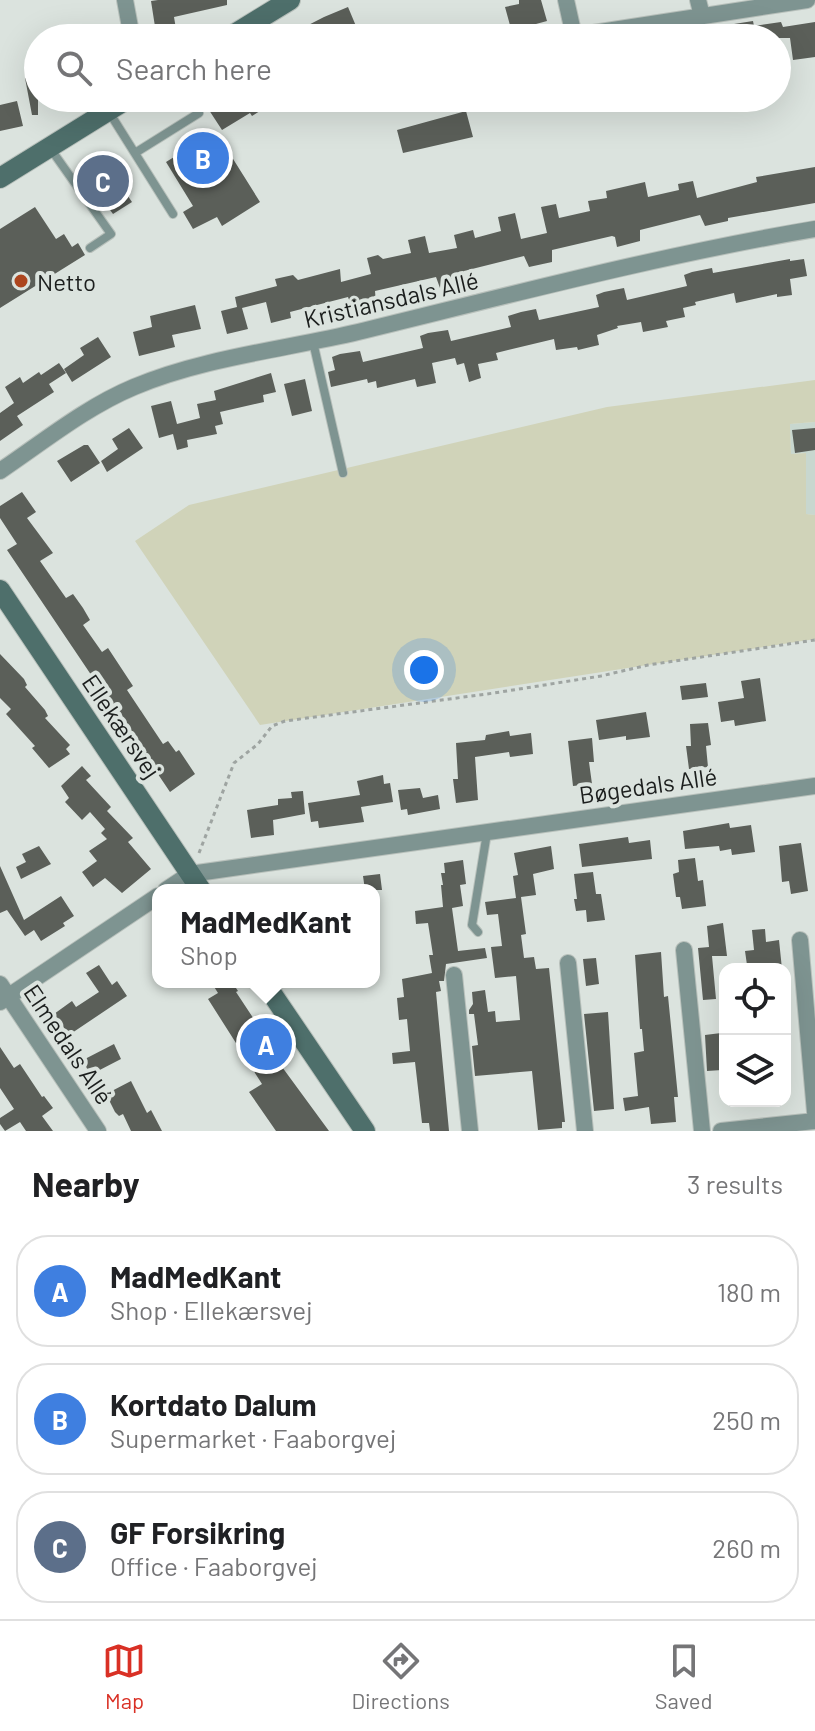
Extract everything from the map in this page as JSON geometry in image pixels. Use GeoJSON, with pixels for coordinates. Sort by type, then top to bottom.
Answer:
{"type":"FeatureCollection","features":[{"type":"Feature","properties":{"kind":"street"},"geometry":{"type":"LineString","coordinates":[[125,0],[129,24]]}},
{"type":"Feature","properties":{"kind":"street"},"geometry":{"type":"LineString","coordinates":[[251,24],[290,0]]}},
{"type":"Feature","properties":{"kind":"street"},"geometry":{"type":"LineString","coordinates":[[566,0],[571,24]]}},
{"type":"Feature","properties":{"kind":"street"},"geometry":{"type":"LineString","coordinates":[[628,24],[700,8],[807,0]]}},
{"type":"Feature","properties":{"kind":"street"},"geometry":{"type":"LineString","coordinates":[[0,178],[106,112]]}},
{"type":"Feature","properties":{"kind":"street","name":"Kristiansdals Allé"},"geometry":{"type":"LineString","coordinates":[[0,471],[93,408],[132,388],[175,372],[713,247],[815,229]]}},
{"type":"Feature","properties":{"kind":"street","name":"Ellekærsvej"},"geometry":{"type":"LineString","coordinates":[[0,590],[196,882]]}},
{"type":"Feature","properties":{"kind":"street","name":"Bøgedals Allé"},"geometry":{"type":"LineString","coordinates":[[196,882],[488,832],[815,786]]}},
{"type":"Feature","properties":{"kind":"street"},"geometry":{"type":"LineString","coordinates":[[3,994],[152,900]]}},
{"type":"Feature","properties":{"kind":"street"},"geometry":{"type":"LineString","coordinates":[[800,940],[815,1112]]}},
{"type":"Feature","properties":{"kind":"street"},"geometry":{"type":"LineString","coordinates":[[684,950],[702,1131]]}},
{"type":"Feature","properties":{"kind":"street"},"geometry":{"type":"LineString","coordinates":[[568,963],[585,1131]]}},
{"type":"Feature","properties":{"kind":"street"},"geometry":{"type":"LineString","coordinates":[[454,975],[470,1131]]}},
{"type":"Feature","properties":{"kind":"street"},"geometry":{"type":"LineString","coordinates":[[268,988],[365,1131]]}},
{"type":"Feature","properties":{"kind":"street","name":"Elmedals Allé"},"geometry":{"type":"LineString","coordinates":[[3,994],[98,1131]]}},
{"type":"Feature","properties":{"kind":"street"},"geometry":{"type":"LineString","coordinates":[[721,1131],[815,1121]]}},
{"type":"Feature","properties":{"kind":"lane"},"geometry":{"type":"LineString","coordinates":[[109,112],[173,214]]}},
{"type":"Feature","properties":{"kind":"lane"},"geometry":{"type":"LineString","coordinates":[[135,153],[199,113]]}},
{"type":"Feature","properties":{"kind":"lane"},"geometry":{"type":"LineString","coordinates":[[49,147],[111,234],[90,248]]}},
{"type":"Feature","properties":{"kind":"lane"},"geometry":{"type":"LineString","coordinates":[[313,342],[343,473]]}},
{"type":"Feature","properties":{"kind":"lane"},"geometry":{"type":"LineString","coordinates":[[478,932],[472,925],[488,832]]}},
{"type":"Feature","properties":{"kind":"path"},"geometry":{"type":"LineString","coordinates":[[196,882],[234,763],[258,744],[272,726],[285,721],[494,693],[601,676],[648,665],[815,640]]}},
{"type":"Feature","properties":{"kind":"shaded area"},"geometry":{"type":"Polygon","coordinates":[[[815,422],[815,515],[806,514],[806,453],[791,454],[790,424],[815,422]]]}},
{"type":"Feature","properties":{"kind":"green space"},"geometry":{"type":"Polygon","coordinates":[[[815,380],[815,422],[790,424],[791,454],[806,453],[806,514],[815,515],[815,639],[260,725],[135,541],[189,505],[607,407],[815,380]]]}},
{"type":"Feature","properties":{"kind":"building"},"geometry":{"type":"Polygon","coordinates":[[[227,0],[227,5],[174,17],[175,24],[155,24],[151,1],[227,0]]]}},
{"type":"Feature","properties":{"kind":"building"},"geometry":{"type":"Polygon","coordinates":[[[519,0],[541,0],[547,21],[510,24],[505,7],[519,4],[519,0]]]}},
{"type":"Feature","properties":{"kind":"building"},"geometry":{"type":"Polygon","coordinates":[[[348,7],[355,24],[310,24],[348,7]]]}},
{"type":"Feature","properties":{"kind":"building"},"geometry":{"type":"Polygon","coordinates":[[[815,22],[815,57],[793,60],[791,26],[815,22]]]}},
{"type":"Feature","properties":{"kind":"building"},"geometry":{"type":"Polygon","coordinates":[[[17,101],[23,126],[0,131],[0,105],[17,101]]]}},
{"type":"Feature","properties":{"kind":"building"},"geometry":{"type":"Polygon","coordinates":[[[210,112],[258,112],[252,116],[250,113],[222,130],[210,112]]]}},
{"type":"Feature","properties":{"kind":"building"},"geometry":{"type":"Polygon","coordinates":[[[466,112],[473,137],[403,153],[397,130],[466,112]]]}},
{"type":"Feature","properties":{"kind":"building"},"geometry":{"type":"Polygon","coordinates":[[[218,135],[260,202],[222,226],[217,217],[193,229],[183,212],[193,206],[166,162],[195,144],[197,148],[218,135]]]}},
{"type":"Feature","properties":{"kind":"building"},"geometry":{"type":"Polygon","coordinates":[[[106,164],[132,202],[113,214],[95,189],[88,190],[93,173],[106,164]]]}},
{"type":"Feature","properties":{"kind":"building"},"geometry":{"type":"Polygon","coordinates":[[[815,167],[815,203],[728,218],[728,221],[705,226],[700,215],[640,230],[640,241],[617,247],[612,236],[552,250],[552,262],[529,267],[524,256],[464,271],[464,282],[440,288],[436,277],[375,291],[376,303],[352,308],[348,297],[290,312],[291,318],[271,323],[266,302],[242,308],[248,329],[227,334],[221,311],[237,307],[235,297],[277,286],[275,279],[293,275],[298,280],[340,269],[341,282],[371,274],[367,258],[378,255],[383,259],[411,253],[408,240],[425,236],[429,253],[457,248],[454,235],[473,230],[475,238],[501,231],[498,217],[515,213],[521,239],[547,233],[541,207],[556,204],[559,218],[590,211],[588,201],[607,198],[606,191],[645,182],[648,197],[679,190],[678,184],[693,181],[697,198],[757,182],[756,177],[815,167]]]}},
{"type":"Feature","properties":{"kind":"building","name":"Netto"},"geometry":{"type":"Polygon","coordinates":[[[35,207],[56,239],[64,234],[72,247],[78,243],[85,255],[0,308],[0,229],[35,207]]]}},
{"type":"Feature","properties":{"kind":"building"},"geometry":{"type":"Polygon","coordinates":[[[804,259],[807,276],[790,279],[792,295],[777,297],[777,294],[736,303],[734,293],[683,308],[685,317],[666,321],[668,327],[643,332],[641,322],[617,326],[597,335],[599,345],[578,350],[577,347],[556,350],[554,339],[496,353],[498,360],[478,364],[481,378],[469,382],[464,363],[457,365],[455,358],[432,363],[436,383],[417,387],[415,379],[377,388],[376,381],[368,383],[367,379],[331,387],[328,372],[335,370],[332,357],[340,354],[360,351],[363,362],[423,348],[420,336],[428,333],[448,330],[451,341],[511,327],[508,316],[521,312],[536,309],[539,320],[599,307],[596,295],[604,292],[624,288],[627,300],[687,286],[684,275],[692,272],[712,268],[713,273],[804,259]]]}},
{"type":"Feature","properties":{"kind":"building"},"geometry":{"type":"Polygon","coordinates":[[[195,305],[201,329],[172,335],[175,347],[139,356],[133,332],[152,327],[150,316],[195,305]]]}},
{"type":"Feature","properties":{"kind":"building"},"geometry":{"type":"Polygon","coordinates":[[[98,337],[111,357],[72,382],[64,369],[84,355],[80,348],[98,337]]]}},
{"type":"Feature","properties":{"kind":"building"},"geometry":{"type":"Polygon","coordinates":[[[59,363],[66,373],[49,384],[54,392],[17,416],[23,425],[0,441],[0,413],[14,403],[5,387],[20,377],[23,383],[39,372],[41,375],[59,363]]]}},
{"type":"Feature","properties":{"kind":"building"},"geometry":{"type":"Polygon","coordinates":[[[271,373],[276,392],[263,395],[264,402],[220,412],[223,424],[215,426],[217,434],[187,440],[188,447],[177,450],[173,434],[159,438],[151,406],[171,401],[177,424],[200,418],[197,404],[216,400],[214,391],[271,373]]]}},
{"type":"Feature","properties":{"kind":"building"},"geometry":{"type":"Polygon","coordinates":[[[305,379],[312,411],[292,416],[284,384],[305,379]]]}},
{"type":"Feature","properties":{"kind":"building"},"geometry":{"type":"Polygon","coordinates":[[[129,428],[143,448],[107,472],[101,461],[118,449],[112,439],[129,428]]]}},
{"type":"Feature","properties":{"kind":"building"},"geometry":{"type":"Polygon","coordinates":[[[815,428],[815,450],[795,453],[792,430],[815,428]]]}},
{"type":"Feature","properties":{"kind":"building"},"geometry":{"type":"Polygon","coordinates":[[[88,445],[100,463],[71,482],[57,461],[88,445]]]}},
{"type":"Feature","properties":{"kind":"building"},"geometry":{"type":"Polygon","coordinates":[[[22,492],[36,512],[27,518],[53,553],[40,561],[66,598],[73,594],[83,608],[90,620],[83,625],[102,652],[108,648],[133,686],[127,690],[163,744],[168,741],[176,752],[179,750],[195,774],[170,792],[7,550],[17,544],[0,518],[0,506],[22,492]]]}},
{"type":"Feature","properties":{"kind":"building"},"geometry":{"type":"Polygon","coordinates":[[[0,654],[24,679],[25,687],[45,710],[48,716],[45,718],[70,745],[66,749],[70,754],[49,768],[32,748],[35,746],[6,714],[11,709],[0,698],[0,654]]]}},
{"type":"Feature","properties":{"kind":"building"},"geometry":{"type":"Polygon","coordinates":[[[760,678],[766,721],[735,726],[734,720],[721,722],[718,702],[744,698],[741,681],[760,678]]]}},
{"type":"Feature","properties":{"kind":"building"},"geometry":{"type":"Polygon","coordinates":[[[706,683],[708,697],[682,700],[680,686],[706,683]]]}},
{"type":"Feature","properties":{"kind":"building"},"geometry":{"type":"Polygon","coordinates":[[[646,712],[650,737],[626,740],[626,736],[599,740],[596,720],[646,712]]]}},
{"type":"Feature","properties":{"kind":"building"},"geometry":{"type":"Polygon","coordinates":[[[708,723],[711,745],[706,746],[708,767],[689,769],[686,746],[691,746],[690,724],[708,723]]]}},
{"type":"Feature","properties":{"kind":"building"},"geometry":{"type":"Polygon","coordinates":[[[509,731],[510,736],[531,733],[533,754],[510,757],[509,752],[475,757],[478,800],[456,803],[453,779],[458,779],[456,743],[485,740],[486,735],[509,731]]]}},
{"type":"Feature","properties":{"kind":"building"},"geometry":{"type":"Polygon","coordinates":[[[592,738],[594,762],[589,762],[592,784],[573,786],[568,741],[592,738]]]}},
{"type":"Feature","properties":{"kind":"building"},"geometry":{"type":"Polygon","coordinates":[[[82,766],[91,776],[86,780],[111,807],[107,811],[133,838],[128,842],[151,869],[122,893],[105,878],[93,887],[82,872],[97,861],[89,851],[107,839],[101,833],[105,829],[90,812],[82,820],[65,802],[69,798],[61,786],[82,766]]]}},
{"type":"Feature","properties":{"kind":"building"},"geometry":{"type":"Polygon","coordinates":[[[383,775],[384,784],[390,783],[393,802],[361,807],[364,822],[319,828],[318,821],[311,822],[308,803],[360,795],[357,781],[383,775]]]}},
{"type":"Feature","properties":{"kind":"building"},"geometry":{"type":"Polygon","coordinates":[[[420,788],[423,798],[438,795],[440,809],[408,815],[407,809],[401,810],[398,790],[420,788]]]}},
{"type":"Feature","properties":{"kind":"building"},"geometry":{"type":"Polygon","coordinates":[[[303,791],[305,814],[273,820],[274,835],[251,838],[247,810],[278,805],[278,799],[292,798],[291,792],[303,791]]]}},
{"type":"Feature","properties":{"kind":"building"},"geometry":{"type":"Polygon","coordinates":[[[729,823],[730,828],[751,825],[755,852],[732,855],[731,849],[720,851],[719,846],[685,849],[683,831],[729,823]]]}},
{"type":"Feature","properties":{"kind":"building"},"geometry":{"type":"Polygon","coordinates":[[[628,837],[629,843],[650,840],[652,859],[582,867],[579,844],[628,837]]]}},
{"type":"Feature","properties":{"kind":"building"},"geometry":{"type":"Polygon","coordinates":[[[801,843],[808,891],[791,894],[789,881],[782,882],[779,846],[801,843]]]}},
{"type":"Feature","properties":{"kind":"building"},"geometry":{"type":"Polygon","coordinates":[[[39,846],[51,864],[21,879],[16,867],[26,862],[22,854],[39,846]]]}},
{"type":"Feature","properties":{"kind":"building"},"geometry":{"type":"Polygon","coordinates":[[[551,846],[554,869],[533,874],[536,895],[521,897],[526,934],[521,935],[524,958],[534,957],[536,969],[549,968],[565,1122],[562,1122],[562,1128],[538,1130],[532,1071],[475,1076],[472,1046],[478,1045],[474,1014],[469,1014],[469,1010],[473,1004],[472,992],[485,990],[488,1012],[495,1011],[496,1022],[520,1020],[516,976],[495,978],[491,947],[502,946],[498,914],[487,915],[485,902],[516,898],[513,876],[518,875],[514,853],[551,846]]]}},
{"type":"Feature","properties":{"kind":"building"},"geometry":{"type":"Polygon","coordinates":[[[695,858],[698,881],[703,880],[706,906],[682,909],[680,897],[676,897],[673,874],[679,872],[678,860],[695,858]]]}},
{"type":"Feature","properties":{"kind":"building"},"geometry":{"type":"Polygon","coordinates":[[[463,860],[466,884],[460,885],[463,906],[452,908],[458,951],[485,948],[487,958],[446,964],[444,981],[439,981],[441,991],[436,992],[449,1131],[430,1131],[429,1123],[422,1123],[415,1062],[393,1064],[392,1053],[410,1051],[407,1019],[399,1020],[397,998],[404,997],[402,979],[432,973],[429,955],[433,955],[428,923],[416,924],[415,911],[443,907],[441,873],[445,873],[444,863],[463,860]]]}},
{"type":"Feature","properties":{"kind":"building"},"geometry":{"type":"Polygon","coordinates":[[[0,866],[24,920],[61,896],[74,916],[63,923],[65,926],[41,941],[34,930],[25,936],[7,910],[0,913],[0,866]]]}},
{"type":"Feature","properties":{"kind":"building"},"geometry":{"type":"Polygon","coordinates":[[[593,872],[596,894],[601,894],[605,920],[587,922],[586,910],[576,911],[574,874],[593,872]]]}},
{"type":"Feature","properties":{"kind":"building"},"geometry":{"type":"Polygon","coordinates":[[[380,874],[382,890],[380,884],[364,884],[363,876],[380,874]]]}},
{"type":"Feature","properties":{"kind":"building"},"geometry":{"type":"Polygon","coordinates":[[[723,923],[727,956],[712,956],[716,999],[703,1000],[698,948],[709,947],[707,926],[723,923]]]}},
{"type":"Feature","properties":{"kind":"building"},"geometry":{"type":"Polygon","coordinates":[[[765,929],[766,942],[779,940],[781,963],[747,963],[745,951],[754,950],[752,930],[765,929]]]}},
{"type":"Feature","properties":{"kind":"building"},"geometry":{"type":"Polygon","coordinates":[[[661,952],[678,1097],[674,1097],[676,1122],[651,1124],[649,1107],[625,1111],[623,1098],[638,1096],[634,1053],[644,1051],[635,955],[661,952]]]}},
{"type":"Feature","properties":{"kind":"building"},"geometry":{"type":"Polygon","coordinates":[[[596,958],[599,984],[586,986],[583,959],[596,958]]]}},
{"type":"Feature","properties":{"kind":"building"},"geometry":{"type":"Polygon","coordinates":[[[99,965],[112,985],[117,981],[127,996],[69,1035],[54,1014],[72,1001],[76,1007],[99,992],[86,973],[99,965]]]}},
{"type":"Feature","properties":{"kind":"building"},"geometry":{"type":"Polygon","coordinates":[[[215,988],[236,988],[277,1054],[274,1056],[329,1131],[276,1131],[249,1092],[262,1084],[208,999],[218,993],[215,988]]]}},
{"type":"Feature","properties":{"kind":"building"},"geometry":{"type":"Polygon","coordinates":[[[608,1012],[614,1109],[594,1111],[584,1014],[608,1012]]]}},
{"type":"Feature","properties":{"kind":"building"},"geometry":{"type":"Polygon","coordinates":[[[719,1033],[719,1070],[707,1071],[705,1035],[719,1033]]]}},
{"type":"Feature","properties":{"kind":"building"},"geometry":{"type":"Polygon","coordinates":[[[114,1044],[121,1059],[90,1075],[83,1060],[114,1044]]]}},
{"type":"Feature","properties":{"kind":"building"},"geometry":{"type":"Polygon","coordinates":[[[0,1047],[14,1068],[20,1064],[53,1108],[42,1116],[53,1131],[26,1131],[20,1122],[5,1131],[0,1124],[0,1118],[14,1109],[0,1088],[0,1047]]]}},
{"type":"Feature","properties":{"kind":"building"},"geometry":{"type":"Polygon","coordinates":[[[131,1081],[147,1113],[151,1110],[162,1131],[131,1131],[123,1114],[119,1116],[115,1112],[106,1094],[131,1081]]]}},
{"type":"Feature","properties":{"kind":"place","name":"Kortdato Dalum"},"geometry":{"type":"Point","coordinates":[203,158]}},
{"type":"Feature","properties":{"kind":"place","name":"GF Forsikring"},"geometry":{"type":"Point","coordinates":[103,181]}},
{"type":"Feature","properties":{"kind":"place","name":"Netto"},"geometry":{"type":"Point","coordinates":[21,281]}},
{"type":"Feature","properties":{"kind":"place","name":"MadMedKant"},"geometry":{"type":"Point","coordinates":[266,1044]}}]}
